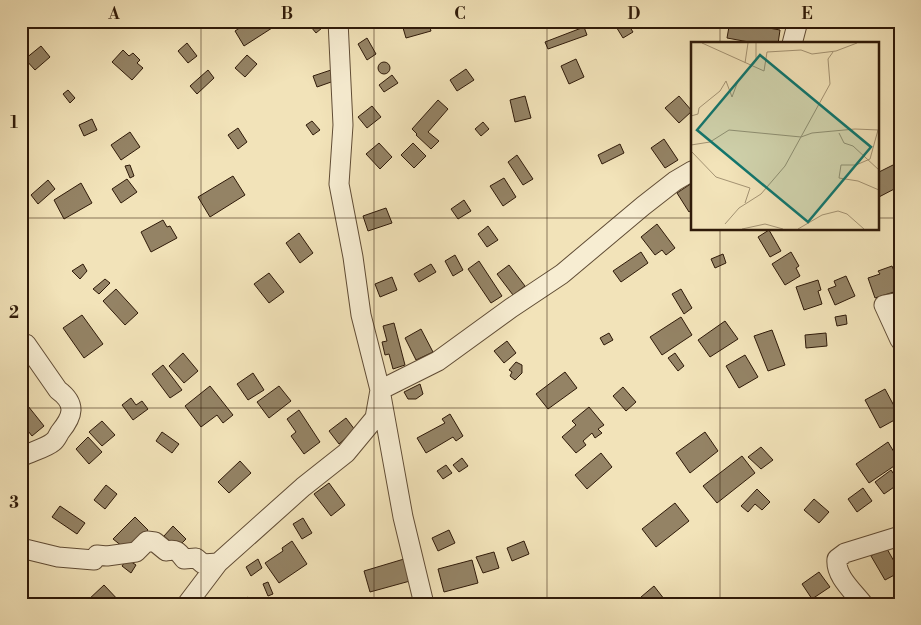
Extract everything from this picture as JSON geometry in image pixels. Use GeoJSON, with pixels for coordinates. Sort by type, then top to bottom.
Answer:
{"type":"FeatureCollection","features":[{"type":"Feature","properties":{"kind":"street"},"geometry":{"type":"LineString","coordinates":[[338,21],[343,125],[339,184],[353,257],[361,315],[380,390],[403,517],[424,604]]}},
{"type":"Feature","properties":{"kind":"street"},"geometry":{"type":"LineString","coordinates":[[793,42],[798,21]]}},
{"type":"Feature","properties":{"kind":"street"},"geometry":{"type":"LineString","coordinates":[[380,390],[438,361],[562,274],[643,206],[675,181],[691,172]]}},
{"type":"Feature","properties":{"kind":"street"},"geometry":{"type":"LineString","coordinates":[[900,302],[884,305],[900,340]]}},
{"type":"Feature","properties":{"kind":"street"},"geometry":{"type":"LineString","coordinates":[[21,342],[26,344],[58,390],[63,394],[71,406],[72,414],[53,442],[21,457]]}},
{"type":"Feature","properties":{"kind":"street"},"geometry":{"type":"LineString","coordinates":[[187,604],[218,563],[303,486],[346,453],[375,418],[380,390]]}},
{"type":"Feature","properties":{"kind":"street"},"geometry":{"type":"LineString","coordinates":[[863,604],[842,578],[836,566],[836,559],[845,553],[900,536]]}},
{"type":"Feature","properties":{"kind":"street"},"geometry":{"type":"LineString","coordinates":[[21,548],[58,557],[94,560],[97,555],[107,556],[136,552],[147,541],[155,542],[166,551],[174,550],[179,552],[184,558],[196,558],[203,564],[218,563]]}},
{"type":"Feature","properties":{"kind":"building"},"geometry":{"type":"Polygon","coordinates":[[[250,21],[268,21],[272,28],[244,46],[235,31],[250,21]]]}},
{"type":"Feature","properties":{"kind":"building"},"geometry":{"type":"Polygon","coordinates":[[[306,21],[326,21],[328,23],[316,33],[306,21]]]}},
{"type":"Feature","properties":{"kind":"building"},"geometry":{"type":"Polygon","coordinates":[[[353,21],[382,21],[354,28],[353,21]]]}},
{"type":"Feature","properties":{"kind":"building"},"geometry":{"type":"Polygon","coordinates":[[[401,21],[428,21],[431,31],[406,38],[401,21]]]}},
{"type":"Feature","properties":{"kind":"building"},"geometry":{"type":"Polygon","coordinates":[[[621,21],[626,21],[633,32],[623,38],[615,25],[621,21]]]}},
{"type":"Feature","properties":{"kind":"building"},"geometry":{"type":"Polygon","coordinates":[[[730,21],[780,30],[778,42],[749,42],[727,38],[730,21]]]}},
{"type":"Feature","properties":{"kind":"building"},"geometry":{"type":"Polygon","coordinates":[[[584,27],[587,35],[548,49],[545,42],[584,27]]]}},
{"type":"Feature","properties":{"kind":"building"},"geometry":{"type":"Polygon","coordinates":[[[367,38],[376,54],[367,60],[358,44],[367,38]]]}},
{"type":"Feature","properties":{"kind":"building"},"geometry":{"type":"Polygon","coordinates":[[[187,43],[197,56],[188,63],[178,51],[187,43]]]}},
{"type":"Feature","properties":{"kind":"building"},"geometry":{"type":"Polygon","coordinates":[[[41,46],[50,57],[35,70],[25,59],[41,46]]]}},
{"type":"Feature","properties":{"kind":"building"},"geometry":{"type":"Polygon","coordinates":[[[123,50],[129,56],[133,53],[140,60],[137,63],[143,68],[132,80],[112,62],[123,50]]]}},
{"type":"Feature","properties":{"kind":"building"},"geometry":{"type":"Polygon","coordinates":[[[247,55],[257,64],[245,77],[235,68],[247,55]]]}},
{"type":"Feature","properties":{"kind":"building"},"geometry":{"type":"Polygon","coordinates":[[[576,59],[584,77],[569,84],[561,66],[576,59]]]}},
{"type":"Feature","properties":{"kind":"building"},"geometry":{"type":"Polygon","coordinates":[[[384,62],[390,68],[384,74],[378,68],[384,62]]]}},
{"type":"Feature","properties":{"kind":"building"},"geometry":{"type":"Polygon","coordinates":[[[466,69],[474,80],[457,91],[450,80],[466,69]]]}},
{"type":"Feature","properties":{"kind":"building"},"geometry":{"type":"Polygon","coordinates":[[[208,70],[214,78],[197,94],[190,86],[208,70]]]}},
{"type":"Feature","properties":{"kind":"building"},"geometry":{"type":"Polygon","coordinates":[[[331,70],[334,81],[317,87],[313,76],[331,70]]]}},
{"type":"Feature","properties":{"kind":"building"},"geometry":{"type":"Polygon","coordinates":[[[392,75],[398,83],[384,92],[379,85],[392,75]]]}},
{"type":"Feature","properties":{"kind":"building"},"geometry":{"type":"Polygon","coordinates":[[[68,90],[75,98],[70,103],[63,94],[68,90]]]}},
{"type":"Feature","properties":{"kind":"building"},"geometry":{"type":"Polygon","coordinates":[[[525,96],[531,118],[515,122],[510,100],[525,96]]]}},
{"type":"Feature","properties":{"kind":"building"},"geometry":{"type":"Polygon","coordinates":[[[679,96],[691,112],[679,123],[665,108],[679,96]]]}},
{"type":"Feature","properties":{"kind":"building"},"geometry":{"type":"Polygon","coordinates":[[[438,100],[448,109],[428,132],[439,141],[431,149],[412,129],[438,100]]]}},
{"type":"Feature","properties":{"kind":"building"},"geometry":{"type":"Polygon","coordinates":[[[372,106],[381,117],[367,128],[358,117],[372,106]]]}},
{"type":"Feature","properties":{"kind":"building"},"geometry":{"type":"Polygon","coordinates":[[[92,119],[97,130],[84,136],[79,125],[92,119]]]}},
{"type":"Feature","properties":{"kind":"building"},"geometry":{"type":"Polygon","coordinates":[[[312,121],[320,130],[313,135],[306,125],[312,121]]]}},
{"type":"Feature","properties":{"kind":"building"},"geometry":{"type":"Polygon","coordinates":[[[483,122],[489,129],[481,136],[475,129],[483,122]]]}},
{"type":"Feature","properties":{"kind":"building"},"geometry":{"type":"Polygon","coordinates":[[[238,128],[247,142],[238,149],[228,135],[238,128]]]}},
{"type":"Feature","properties":{"kind":"building"},"geometry":{"type":"Polygon","coordinates":[[[130,132],[140,147],[121,160],[111,145],[130,132]]]}},
{"type":"Feature","properties":{"kind":"building"},"geometry":{"type":"Polygon","coordinates":[[[664,139],[678,160],[665,168],[651,148],[664,139]]]}},
{"type":"Feature","properties":{"kind":"building"},"geometry":{"type":"Polygon","coordinates":[[[379,143],[392,157],[380,169],[366,154],[379,143]]]}},
{"type":"Feature","properties":{"kind":"building"},"geometry":{"type":"Polygon","coordinates":[[[413,143],[426,156],[414,168],[401,155],[413,143]]]}},
{"type":"Feature","properties":{"kind":"building"},"geometry":{"type":"Polygon","coordinates":[[[620,144],[624,153],[602,164],[598,155],[620,144]]]}},
{"type":"Feature","properties":{"kind":"building"},"geometry":{"type":"Polygon","coordinates":[[[517,155],[533,179],[523,185],[508,162],[517,155]]]}},
{"type":"Feature","properties":{"kind":"building"},"geometry":{"type":"Polygon","coordinates":[[[130,165],[134,176],[130,178],[125,166],[130,165]]]}},
{"type":"Feature","properties":{"kind":"building"},"geometry":{"type":"Polygon","coordinates":[[[893,165],[900,179],[900,186],[878,197],[878,172],[893,165]]]}},
{"type":"Feature","properties":{"kind":"building"},"geometry":{"type":"Polygon","coordinates":[[[233,176],[245,195],[210,217],[198,197],[233,176]]]}},
{"type":"Feature","properties":{"kind":"building"},"geometry":{"type":"Polygon","coordinates":[[[504,178],[516,197],[503,206],[490,186],[504,178]]]}},
{"type":"Feature","properties":{"kind":"building"},"geometry":{"type":"Polygon","coordinates":[[[127,179],[137,192],[121,203],[112,189],[127,179]]]}},
{"type":"Feature","properties":{"kind":"building"},"geometry":{"type":"Polygon","coordinates":[[[48,180],[55,189],[38,204],[31,195],[48,180]]]}},
{"type":"Feature","properties":{"kind":"building"},"geometry":{"type":"Polygon","coordinates":[[[81,183],[92,203],[64,219],[54,200],[81,183]]]}},
{"type":"Feature","properties":{"kind":"building"},"geometry":{"type":"Polygon","coordinates":[[[691,184],[691,211],[689,212],[677,193],[691,184]]]}},
{"type":"Feature","properties":{"kind":"building"},"geometry":{"type":"Polygon","coordinates":[[[464,200],[471,211],[458,219],[451,209],[464,200]]]}},
{"type":"Feature","properties":{"kind":"building"},"geometry":{"type":"Polygon","coordinates":[[[386,208],[392,223],[368,231],[363,216],[386,208]]]}},
{"type":"Feature","properties":{"kind":"building"},"geometry":{"type":"Polygon","coordinates":[[[163,220],[167,227],[170,226],[177,238],[151,252],[141,232],[163,220]]]}},
{"type":"Feature","properties":{"kind":"building"},"geometry":{"type":"Polygon","coordinates":[[[657,224],[675,248],[666,255],[662,250],[655,255],[641,237],[657,224]]]}},
{"type":"Feature","properties":{"kind":"building"},"geometry":{"type":"Polygon","coordinates":[[[488,226],[498,240],[487,247],[478,234],[488,226]]]}},
{"type":"Feature","properties":{"kind":"building"},"geometry":{"type":"Polygon","coordinates":[[[769,230],[781,251],[770,257],[758,237],[769,230]]]}},
{"type":"Feature","properties":{"kind":"building"},"geometry":{"type":"Polygon","coordinates":[[[299,233],[313,253],[300,263],[286,243],[299,233]]]}},
{"type":"Feature","properties":{"kind":"building"},"geometry":{"type":"Polygon","coordinates":[[[641,252],[648,263],[621,282],[613,271],[641,252]]]}},
{"type":"Feature","properties":{"kind":"building"},"geometry":{"type":"Polygon","coordinates":[[[791,252],[799,266],[796,268],[800,276],[785,285],[772,264],[791,252]]]}},
{"type":"Feature","properties":{"kind":"building"},"geometry":{"type":"Polygon","coordinates":[[[723,254],[726,263],[715,268],[711,259],[723,254]]]}},
{"type":"Feature","properties":{"kind":"building"},"geometry":{"type":"Polygon","coordinates":[[[455,255],[463,270],[453,276],[445,261],[455,255]]]}},
{"type":"Feature","properties":{"kind":"building"},"geometry":{"type":"Polygon","coordinates":[[[479,261],[502,296],[491,303],[468,269],[479,261]]]}},
{"type":"Feature","properties":{"kind":"building"},"geometry":{"type":"Polygon","coordinates":[[[83,264],[87,271],[80,279],[72,271],[83,264]]]}},
{"type":"Feature","properties":{"kind":"building"},"geometry":{"type":"Polygon","coordinates":[[[431,264],[436,272],[419,282],[414,274],[431,264]]]}},
{"type":"Feature","properties":{"kind":"building"},"geometry":{"type":"Polygon","coordinates":[[[509,265],[525,286],[513,295],[497,274],[509,265]]]}},
{"type":"Feature","properties":{"kind":"building"},"geometry":{"type":"Polygon","coordinates":[[[892,266],[894,271],[900,269],[900,290],[875,298],[868,278],[880,274],[878,271],[892,266]]]}},
{"type":"Feature","properties":{"kind":"building"},"geometry":{"type":"Polygon","coordinates":[[[269,273],[284,292],[269,303],[254,284],[269,273]]]}},
{"type":"Feature","properties":{"kind":"building"},"geometry":{"type":"Polygon","coordinates":[[[846,276],[855,296],[835,305],[828,289],[836,286],[834,281],[846,276]]]}},
{"type":"Feature","properties":{"kind":"building"},"geometry":{"type":"Polygon","coordinates":[[[392,277],[397,290],[380,297],[375,284],[392,277]]]}},
{"type":"Feature","properties":{"kind":"building"},"geometry":{"type":"Polygon","coordinates":[[[105,279],[110,283],[99,294],[93,289],[105,279]]]}},
{"type":"Feature","properties":{"kind":"building"},"geometry":{"type":"Polygon","coordinates":[[[818,280],[821,290],[818,291],[822,304],[804,310],[796,287],[818,280]]]}},
{"type":"Feature","properties":{"kind":"building"},"geometry":{"type":"Polygon","coordinates":[[[116,289],[138,313],[125,325],[103,301],[116,289]]]}},
{"type":"Feature","properties":{"kind":"building"},"geometry":{"type":"Polygon","coordinates":[[[681,289],[692,308],[684,314],[672,294],[681,289]]]}},
{"type":"Feature","properties":{"kind":"building"},"geometry":{"type":"Polygon","coordinates":[[[82,315],[103,344],[84,358],[63,328],[82,315]]]}},
{"type":"Feature","properties":{"kind":"building"},"geometry":{"type":"Polygon","coordinates":[[[846,315],[847,324],[837,326],[835,317],[846,315]]]}},
{"type":"Feature","properties":{"kind":"building"},"geometry":{"type":"Polygon","coordinates":[[[681,317],[692,335],[662,355],[650,337],[681,317]]]}},
{"type":"Feature","properties":{"kind":"building"},"geometry":{"type":"Polygon","coordinates":[[[725,321],[738,339],[710,357],[698,340],[725,321]]]}},
{"type":"Feature","properties":{"kind":"building"},"geometry":{"type":"Polygon","coordinates":[[[394,323],[405,365],[393,369],[389,354],[385,355],[382,342],[387,341],[383,326],[394,323]]]}},
{"type":"Feature","properties":{"kind":"building"},"geometry":{"type":"Polygon","coordinates":[[[421,329],[433,352],[416,360],[405,338],[421,329]]]}},
{"type":"Feature","properties":{"kind":"building"},"geometry":{"type":"Polygon","coordinates":[[[772,330],[785,365],[768,371],[754,336],[772,330]]]}},
{"type":"Feature","properties":{"kind":"building"},"geometry":{"type":"Polygon","coordinates":[[[609,333],[613,340],[604,345],[600,338],[609,333]]]}},
{"type":"Feature","properties":{"kind":"building"},"geometry":{"type":"Polygon","coordinates":[[[826,333],[827,346],[806,348],[805,335],[826,333]]]}},
{"type":"Feature","properties":{"kind":"building"},"geometry":{"type":"Polygon","coordinates":[[[507,341],[516,353],[504,363],[494,351],[507,341]]]}},
{"type":"Feature","properties":{"kind":"building"},"geometry":{"type":"Polygon","coordinates":[[[183,353],[198,371],[184,383],[169,366],[183,353]]]}},
{"type":"Feature","properties":{"kind":"building"},"geometry":{"type":"Polygon","coordinates":[[[675,353],[684,366],[678,371],[668,358],[675,353]]]}},
{"type":"Feature","properties":{"kind":"building"},"geometry":{"type":"Polygon","coordinates":[[[745,355],[758,377],[739,388],[726,366],[745,355]]]}},
{"type":"Feature","properties":{"kind":"building"},"geometry":{"type":"Polygon","coordinates":[[[516,362],[522,365],[522,373],[515,380],[510,376],[512,372],[509,370],[516,362]]]}},
{"type":"Feature","properties":{"kind":"building"},"geometry":{"type":"Polygon","coordinates":[[[163,365],[182,390],[170,398],[152,374],[163,365]]]}},
{"type":"Feature","properties":{"kind":"building"},"geometry":{"type":"Polygon","coordinates":[[[565,372],[577,388],[548,409],[536,394],[565,372]]]}},
{"type":"Feature","properties":{"kind":"building"},"geometry":{"type":"Polygon","coordinates":[[[253,373],[264,390],[248,400],[237,384],[253,373]]]}},
{"type":"Feature","properties":{"kind":"building"},"geometry":{"type":"Polygon","coordinates":[[[420,384],[423,394],[416,399],[408,399],[404,392],[420,384]]]}},
{"type":"Feature","properties":{"kind":"building"},"geometry":{"type":"Polygon","coordinates":[[[210,386],[233,415],[223,423],[217,415],[201,427],[185,406],[210,386]]]}},
{"type":"Feature","properties":{"kind":"building"},"geometry":{"type":"Polygon","coordinates":[[[279,386],[291,401],[269,418],[257,402],[279,386]]]}},
{"type":"Feature","properties":{"kind":"building"},"geometry":{"type":"Polygon","coordinates":[[[623,387],[636,402],[626,411],[613,396],[623,387]]]}},
{"type":"Feature","properties":{"kind":"building"},"geometry":{"type":"Polygon","coordinates":[[[885,389],[900,417],[880,428],[865,400],[885,389]]]}},
{"type":"Feature","properties":{"kind":"building"},"geometry":{"type":"Polygon","coordinates":[[[131,398],[136,405],[142,401],[148,409],[133,420],[122,405],[131,398]]]}},
{"type":"Feature","properties":{"kind":"building"},"geometry":{"type":"Polygon","coordinates":[[[24,401],[44,426],[32,436],[21,422],[21,403],[24,401]]]}},
{"type":"Feature","properties":{"kind":"building"},"geometry":{"type":"Polygon","coordinates":[[[589,407],[604,425],[598,429],[602,433],[595,438],[592,433],[583,441],[586,445],[576,453],[562,437],[576,425],[572,421],[589,407]]]}},
{"type":"Feature","properties":{"kind":"building"},"geometry":{"type":"Polygon","coordinates":[[[299,410],[320,442],[304,454],[291,436],[296,432],[287,419],[299,410]]]}},
{"type":"Feature","properties":{"kind":"building"},"geometry":{"type":"Polygon","coordinates":[[[450,414],[463,436],[456,441],[453,437],[426,453],[417,438],[445,423],[442,419],[450,414]]]}},
{"type":"Feature","properties":{"kind":"building"},"geometry":{"type":"Polygon","coordinates":[[[346,418],[355,430],[339,444],[329,431],[346,418]]]}},
{"type":"Feature","properties":{"kind":"building"},"geometry":{"type":"Polygon","coordinates":[[[102,421],[115,435],[102,446],[89,432],[102,421]]]}},
{"type":"Feature","properties":{"kind":"building"},"geometry":{"type":"Polygon","coordinates":[[[162,432],[179,444],[172,453],[156,441],[162,432]]]}},
{"type":"Feature","properties":{"kind":"building"},"geometry":{"type":"Polygon","coordinates":[[[705,432],[718,451],[690,473],[676,453],[705,432]]]}},
{"type":"Feature","properties":{"kind":"building"},"geometry":{"type":"Polygon","coordinates":[[[88,437],[102,452],[89,464],[76,449],[88,437]]]}},
{"type":"Feature","properties":{"kind":"building"},"geometry":{"type":"Polygon","coordinates":[[[888,442],[900,462],[869,483],[856,464],[888,442]]]}},
{"type":"Feature","properties":{"kind":"building"},"geometry":{"type":"Polygon","coordinates":[[[761,447],[773,460],[761,469],[748,457],[761,447]]]}},
{"type":"Feature","properties":{"kind":"building"},"geometry":{"type":"Polygon","coordinates":[[[601,453],[612,467],[587,489],[575,475],[601,453]]]}},
{"type":"Feature","properties":{"kind":"building"},"geometry":{"type":"Polygon","coordinates":[[[742,456],[755,473],[717,503],[703,486],[742,456]]]}},
{"type":"Feature","properties":{"kind":"building"},"geometry":{"type":"Polygon","coordinates":[[[462,458],[468,466],[459,472],[453,465],[462,458]]]}},
{"type":"Feature","properties":{"kind":"building"},"geometry":{"type":"Polygon","coordinates":[[[240,461],[251,473],[229,493],[218,482],[240,461]]]}},
{"type":"Feature","properties":{"kind":"building"},"geometry":{"type":"Polygon","coordinates":[[[446,465],[452,473],[443,479],[437,471],[446,465]]]}},
{"type":"Feature","properties":{"kind":"building"},"geometry":{"type":"Polygon","coordinates":[[[891,470],[900,483],[884,494],[875,482],[891,470]]]}},
{"type":"Feature","properties":{"kind":"building"},"geometry":{"type":"Polygon","coordinates":[[[329,483],[345,505],[331,516],[314,494],[329,483]]]}},
{"type":"Feature","properties":{"kind":"building"},"geometry":{"type":"Polygon","coordinates":[[[106,485],[117,494],[105,509],[94,500],[106,485]]]}},
{"type":"Feature","properties":{"kind":"building"},"geometry":{"type":"Polygon","coordinates":[[[863,488],[872,501],[857,512],[848,499],[863,488]]]}},
{"type":"Feature","properties":{"kind":"building"},"geometry":{"type":"Polygon","coordinates":[[[757,489],[770,502],[762,510],[755,504],[748,512],[741,506],[757,489]]]}},
{"type":"Feature","properties":{"kind":"building"},"geometry":{"type":"Polygon","coordinates":[[[814,499],[829,512],[819,523],[804,510],[814,499]]]}},
{"type":"Feature","properties":{"kind":"building"},"geometry":{"type":"Polygon","coordinates":[[[675,503],[689,521],[656,547],[642,529],[675,503]]]}},
{"type":"Feature","properties":{"kind":"building"},"geometry":{"type":"Polygon","coordinates":[[[60,506],[85,523],[77,534],[52,517],[60,506]]]}},
{"type":"Feature","properties":{"kind":"building"},"geometry":{"type":"Polygon","coordinates":[[[135,517],[148,530],[127,550],[113,539],[135,517]]]}},
{"type":"Feature","properties":{"kind":"building"},"geometry":{"type":"Polygon","coordinates":[[[303,518],[312,533],[302,539],[293,524],[303,518]]]}},
{"type":"Feature","properties":{"kind":"building"},"geometry":{"type":"Polygon","coordinates":[[[173,526],[186,539],[177,548],[164,536],[173,526]]]}},
{"type":"Feature","properties":{"kind":"building"},"geometry":{"type":"Polygon","coordinates":[[[449,530],[455,543],[438,551],[432,538],[449,530]]]}},
{"type":"Feature","properties":{"kind":"building"},"geometry":{"type":"Polygon","coordinates":[[[292,541],[307,564],[279,583],[265,563],[283,551],[282,548],[292,541]]]}},
{"type":"Feature","properties":{"kind":"building"},"geometry":{"type":"Polygon","coordinates":[[[524,541],[529,554],[512,561],[507,548],[524,541]]]}},
{"type":"Feature","properties":{"kind":"building"},"geometry":{"type":"Polygon","coordinates":[[[886,547],[900,572],[885,580],[871,556],[886,547]]]}},
{"type":"Feature","properties":{"kind":"building"},"geometry":{"type":"Polygon","coordinates":[[[494,552],[499,568],[483,573],[476,557],[494,552]]]}},
{"type":"Feature","properties":{"kind":"building"},"geometry":{"type":"Polygon","coordinates":[[[127,559],[136,565],[131,573],[122,566],[127,559]]]}},
{"type":"Feature","properties":{"kind":"building"},"geometry":{"type":"Polygon","coordinates":[[[258,559],[262,568],[251,576],[246,567],[258,559]]]}},
{"type":"Feature","properties":{"kind":"building"},"geometry":{"type":"Polygon","coordinates":[[[404,559],[410,581],[370,592],[364,571],[404,559]]]}},
{"type":"Feature","properties":{"kind":"building"},"geometry":{"type":"Polygon","coordinates":[[[472,560],[478,583],[444,592],[438,569],[472,560]]]}},
{"type":"Feature","properties":{"kind":"building"},"geometry":{"type":"Polygon","coordinates":[[[819,572],[830,587],[812,599],[802,584],[819,572]]]}},
{"type":"Feature","properties":{"kind":"building"},"geometry":{"type":"Polygon","coordinates":[[[268,582],[273,594],[268,596],[263,584],[268,582]]]}},
{"type":"Feature","properties":{"kind":"building"},"geometry":{"type":"Polygon","coordinates":[[[104,585],[120,604],[90,604],[87,601],[104,585]]]}},
{"type":"Feature","properties":{"kind":"building"},"geometry":{"type":"Polygon","coordinates":[[[654,586],[668,604],[647,604],[641,597],[654,586]]]}},
{"type":"Feature","properties":{"kind":"building"},"geometry":{"type":"Polygon","coordinates":[[[248,597],[253,604],[239,604],[248,597]]]}}]}
